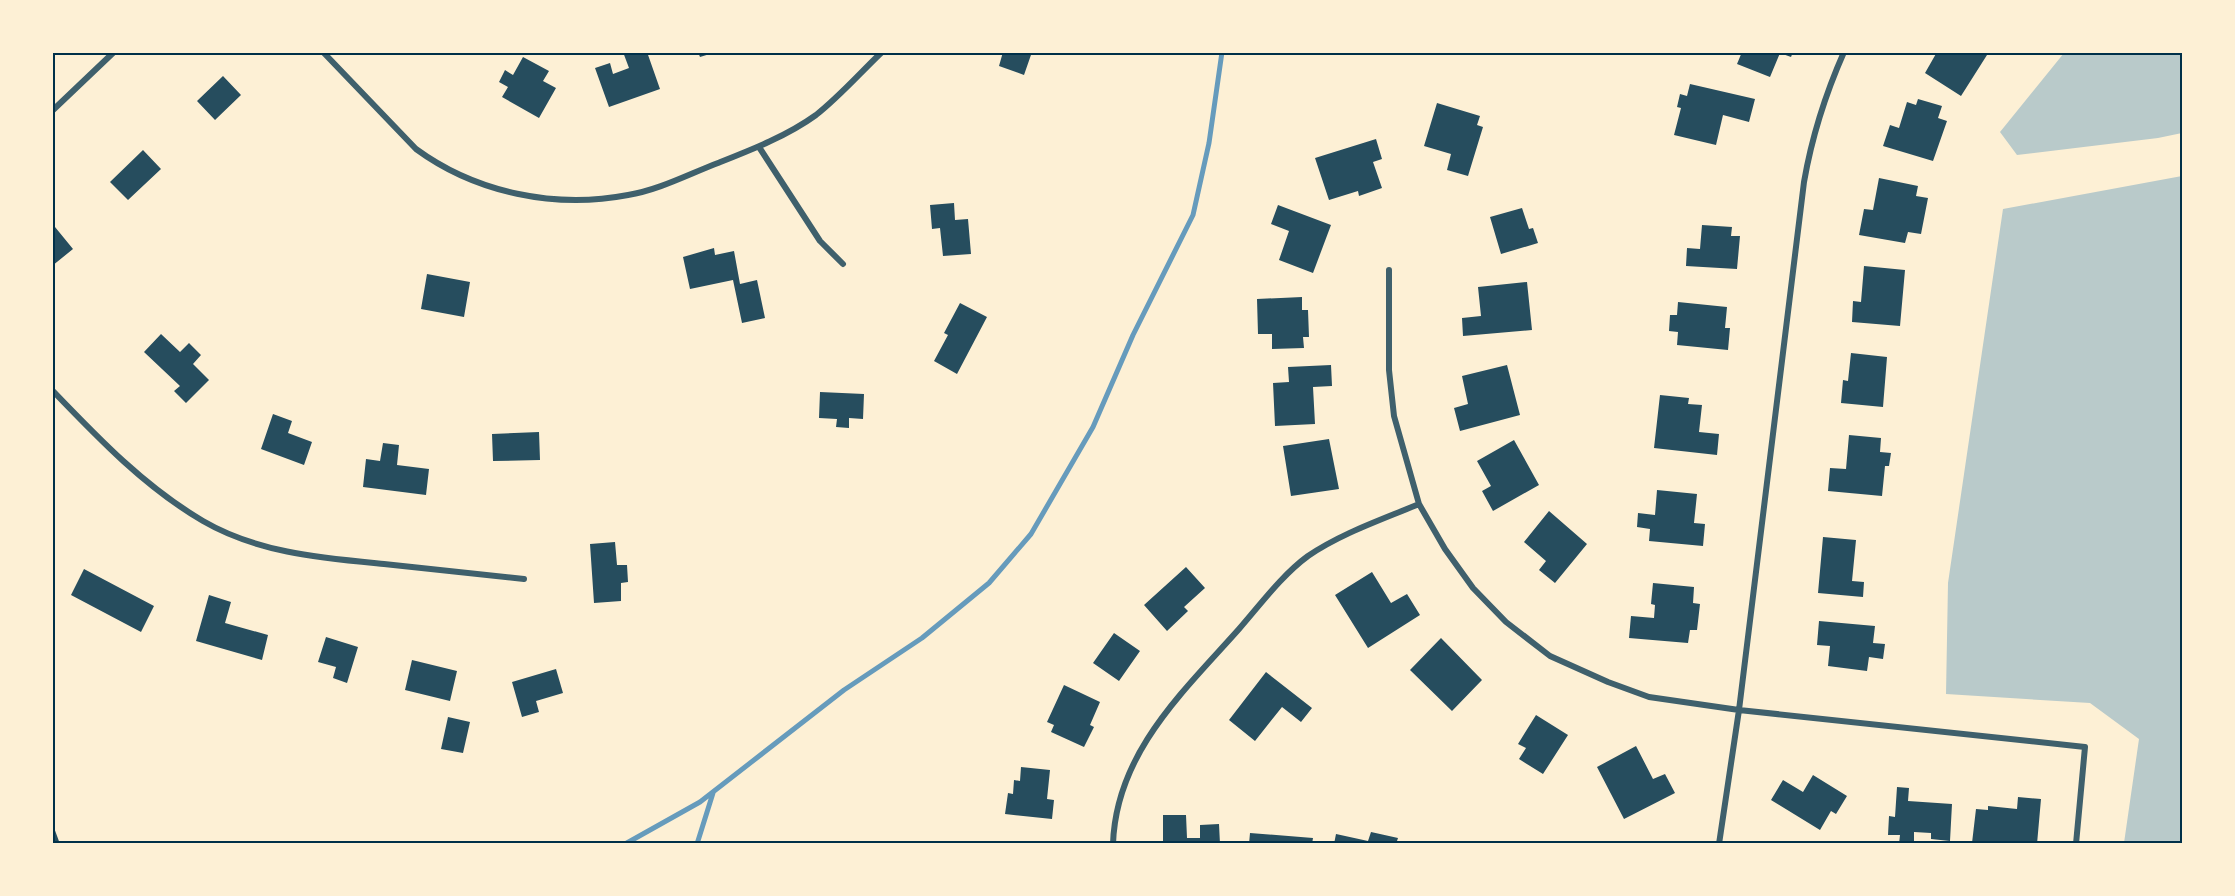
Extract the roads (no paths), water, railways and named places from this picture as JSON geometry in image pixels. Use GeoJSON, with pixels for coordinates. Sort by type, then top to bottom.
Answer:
{"type":"FeatureCollection","features":[{"type":"Feature","properties":{"kind":"street"},"geometry":{"type":"LineString","coordinates":[[52,111],[114,52]]}},
{"type":"Feature","properties":{"kind":"street"},"geometry":{"type":"LineString","coordinates":[[323,52],[416,149],[429,158],[505,192],[537,198],[596,198],[629,195],[759,147],[816,115],[882,52]]}},
{"type":"Feature","properties":{"kind":"street"},"geometry":{"type":"LineString","coordinates":[[1719,843],[1739,710],[1804,182],[1811,138],[1827,90],[1844,52]]}},
{"type":"Feature","properties":{"kind":"street"},"geometry":{"type":"LineString","coordinates":[[759,147],[820,241],[843,264]]}},
{"type":"Feature","properties":{"kind":"street"},"geometry":{"type":"LineString","coordinates":[[1389,270],[1389,370],[1394,416],[1419,504],[1445,549],[1473,588],[1506,622],[1551,656],[1608,682],[1649,697],[1739,710],[2085,747],[2076,843]]}},
{"type":"Feature","properties":{"kind":"street"},"geometry":{"type":"LineString","coordinates":[[52,390],[120,461],[168,497],[205,522],[259,545],[301,556],[524,579]]}},
{"type":"Feature","properties":{"kind":"street"},"geometry":{"type":"LineString","coordinates":[[1113,843],[1118,806],[1128,773],[1142,745],[1159,719],[1273,591],[1306,558],[1338,538],[1419,504]]}},
{"type":"Feature","properties":{"kind":"waterway"},"geometry":{"type":"LineString","coordinates":[[625,844],[700,802],[844,690],[922,638],[989,583],[1031,534],[1093,427],[1133,335],[1193,215],[1209,143],[1222,52]]}},
{"type":"Feature","properties":{"kind":"waterway"},"geometry":{"type":"LineString","coordinates":[[697,844],[713,793]]}}]}
